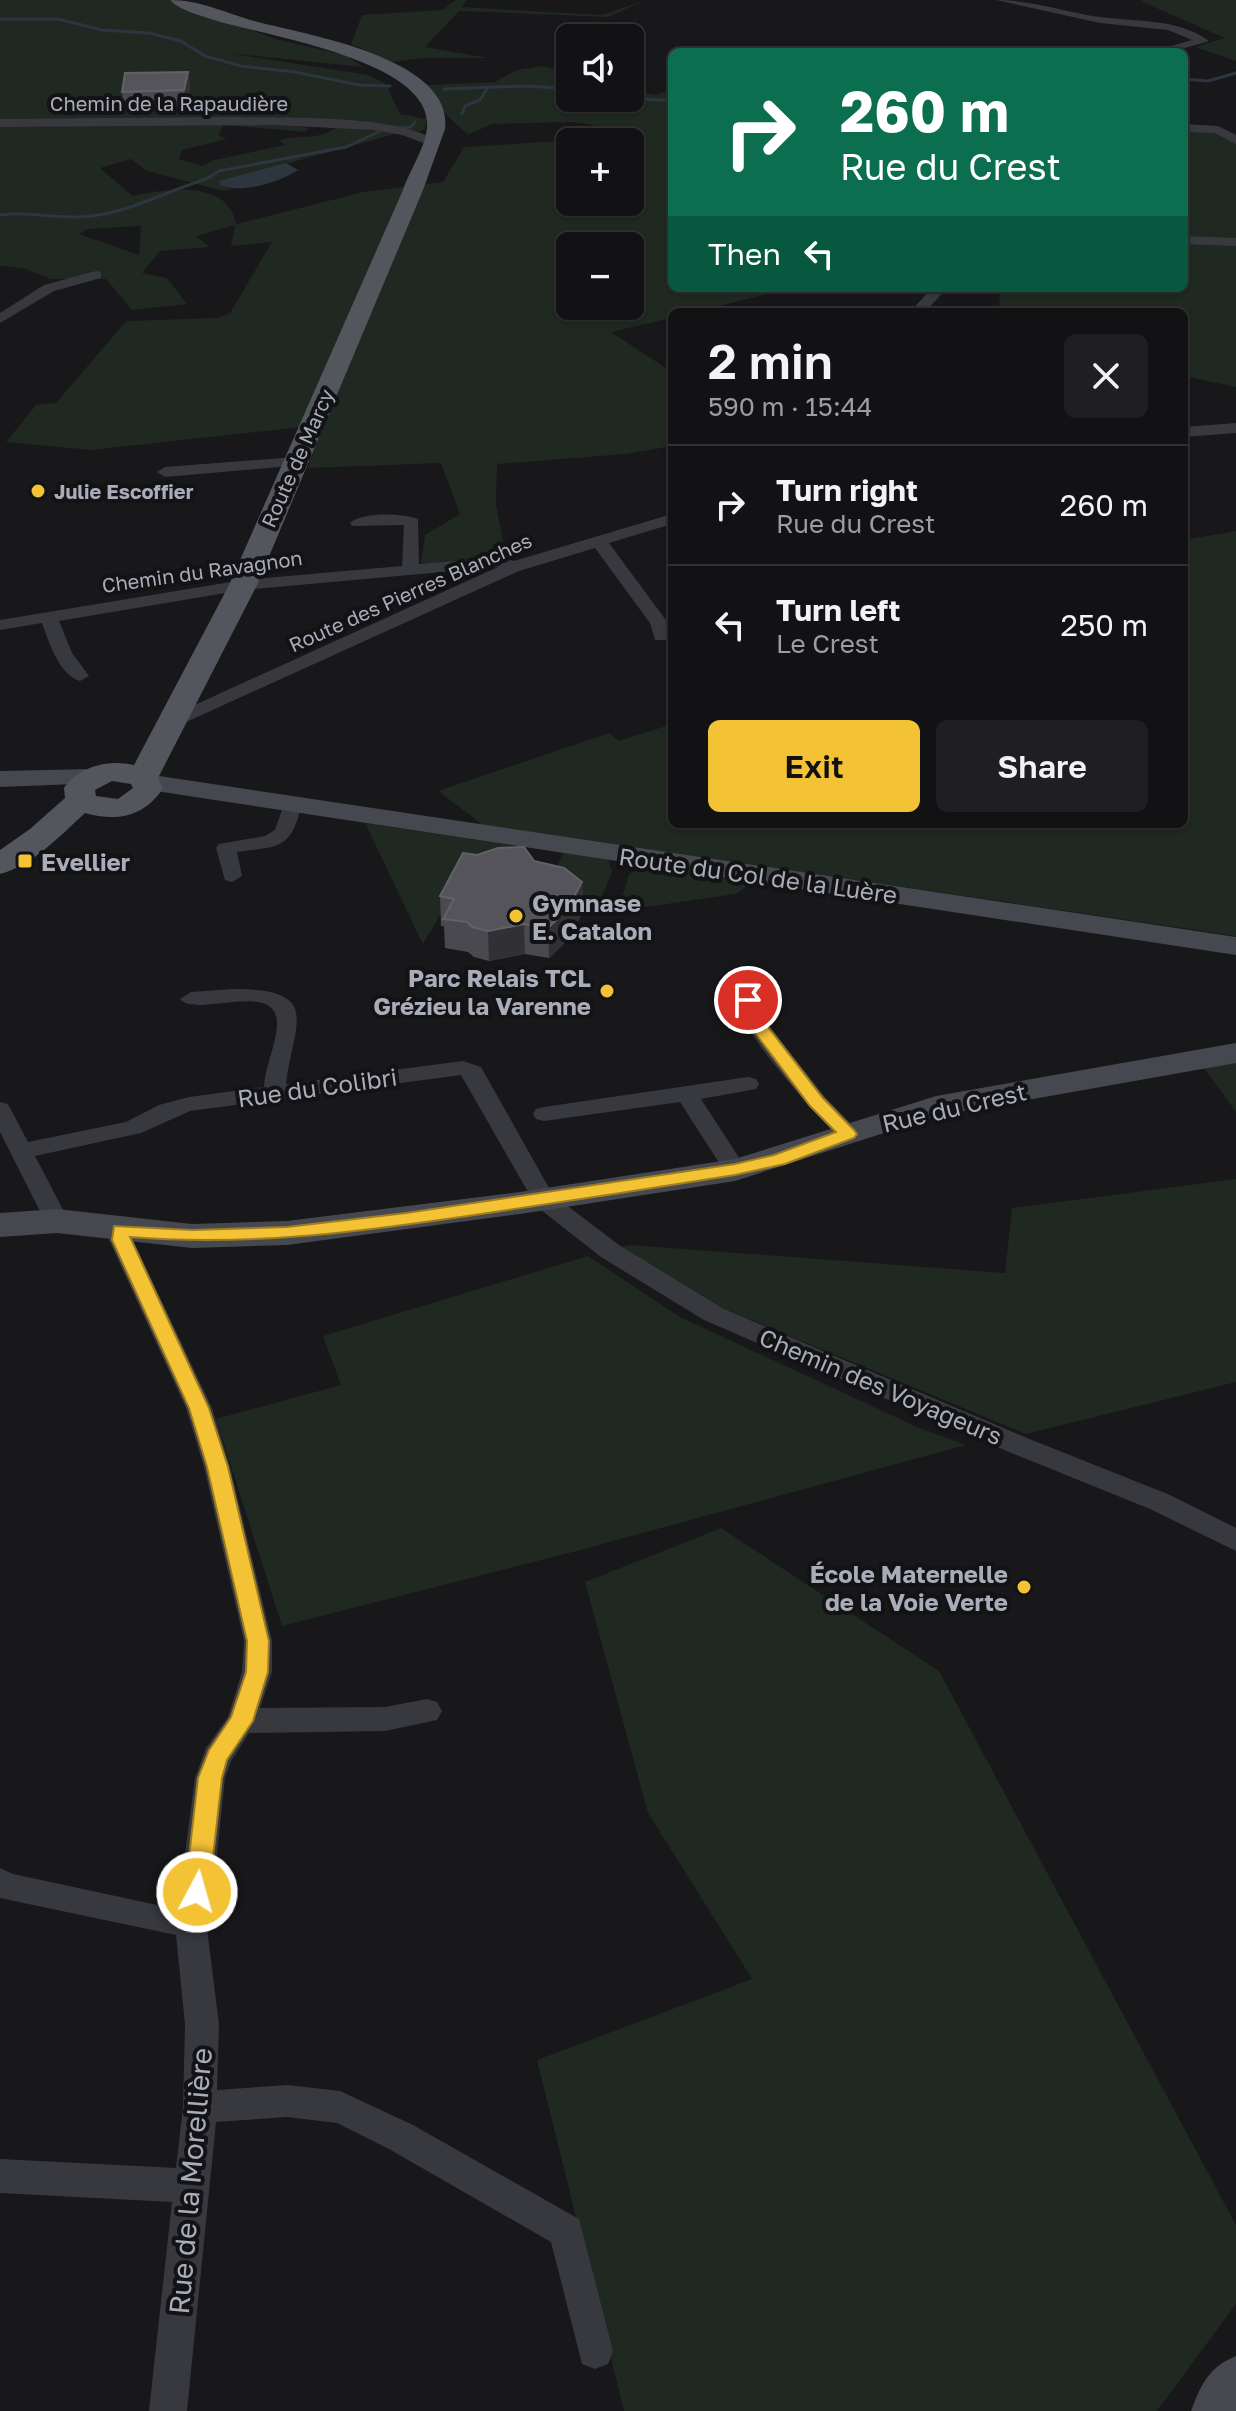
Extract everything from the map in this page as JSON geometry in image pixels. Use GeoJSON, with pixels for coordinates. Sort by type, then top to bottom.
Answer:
{"type":"FeatureCollection","features":[{"type":"Feature","properties":{"kind":"main road"},"geometry":{"type":"LineString","coordinates":[[178,0],[254,26],[332,46],[397,71],[430,101],[432,135]]}},
{"type":"Feature","properties":{"kind":"main road","name":"Route de Marcy"},"geometry":{"type":"LineString","coordinates":[[144,786],[243,585],[413,190],[432,135]]}},
{"type":"Feature","properties":{"kind":"main road","name":"Route de Marcy"},"geometry":{"type":"LineString","coordinates":[[0,864],[41,836],[145,750],[173,722]]}},
{"type":"Feature","properties":{"kind":"main road"},"geometry":{"type":"LineString","coordinates":[[93,790],[124,772],[144,786]]}},
{"type":"Feature","properties":{"kind":"street"},"geometry":{"type":"LineString","coordinates":[[1001,0],[1100,20],[1170,27],[1203,41],[1174,48]]}},
{"type":"Feature","properties":{"kind":"street","name":"Chemin de la Rapaudière"},"geometry":{"type":"LineString","coordinates":[[0,123],[234,119],[432,135]]}},
{"type":"Feature","properties":{"kind":"street"},"geometry":{"type":"LineString","coordinates":[[1188,128],[1218,130],[1236,140]]}},
{"type":"Feature","properties":{"kind":"street"},"geometry":{"type":"LineString","coordinates":[[1188,240],[1236,242]]}},
{"type":"Feature","properties":{"kind":"street"},"geometry":{"type":"LineString","coordinates":[[0,319],[49,288],[96,275]]}},
{"type":"Feature","properties":{"kind":"street"},"geometry":{"type":"LineString","coordinates":[[923,308],[937,292]]}},
{"type":"Feature","properties":{"kind":"street"},"geometry":{"type":"LineString","coordinates":[[1188,432],[1236,428]]}},
{"type":"Feature","properties":{"kind":"street"},"geometry":{"type":"LineString","coordinates":[[165,472],[295,462]]}},
{"type":"Feature","properties":{"kind":"street","name":"Route des Pierres Blanches"},"geometry":{"type":"LineString","coordinates":[[173,722],[513,567],[668,520]]}},
{"type":"Feature","properties":{"kind":"street"},"geometry":{"type":"LineString","coordinates":[[358,523],[412,522],[410,570]]}},
{"type":"Feature","properties":{"kind":"street"},"geometry":{"type":"LineString","coordinates":[[595,540],[602,545],[659,623],[661,636]]}},
{"type":"Feature","properties":{"kind":"street","name":"Chemin du Ravagnon"},"geometry":{"type":"LineString","coordinates":[[0,625],[243,585],[502,562],[513,567]]}},
{"type":"Feature","properties":{"kind":"street"},"geometry":{"type":"LineString","coordinates":[[48,616],[63,654],[80,676]]}},
{"type":"Feature","properties":{"kind":"street"},"geometry":{"type":"LineString","coordinates":[[0,781],[93,790]]}},
{"type":"Feature","properties":{"kind":"street","name":"Route du Col de la Luère"},"geometry":{"type":"LineString","coordinates":[[144,786],[1236,946]]}},
{"type":"Feature","properties":{"kind":"street"},"geometry":{"type":"LineString","coordinates":[[232,876],[226,848],[271,841],[284,833],[285,807]]}},
{"type":"Feature","properties":{"kind":"street"},"geometry":{"type":"LineString","coordinates":[[191,999],[252,995],[274,998],[284,1009],[289,1020],[274,1078],[275,1092]]}},
{"type":"Feature","properties":{"kind":"street"},"geometry":{"type":"LineString","coordinates":[[748,1000],[748,1010],[754,1021],[817,1102],[848,1134]]}},
{"type":"Feature","properties":{"kind":"street","name":"Rue du Crest"},"geometry":{"type":"LineString","coordinates":[[8,1225],[50,1209],[120,1230],[192,1236],[287,1233],[544,1200],[735,1170],[778,1159],[899,1115],[936,1106],[1236,1053]]}},
{"type":"Feature","properties":{"kind":"street","name":"Rue du Colibri"},"geometry":{"type":"LineString","coordinates":[[11,1141],[133,1128],[167,1110],[189,1104],[463,1068],[473,1072],[544,1200]]}},
{"type":"Feature","properties":{"kind":"street"},"geometry":{"type":"LineString","coordinates":[[544,1114],[748,1084]]}},
{"type":"Feature","properties":{"kind":"street"},"geometry":{"type":"LineString","coordinates":[[686,1094],[735,1170]]}},
{"type":"Feature","properties":{"kind":"street"},"geometry":{"type":"LineString","coordinates":[[0,1109],[11,1141],[50,1209]]}},
{"type":"Feature","properties":{"kind":"street","name":"Chemin des Voyageurs"},"geometry":{"type":"LineString","coordinates":[[544,1200],[610,1251],[713,1314],[1160,1502],[1236,1540]]}},
{"type":"Feature","properties":{"kind":"street","name":"Rue de la Morellière"},"geometry":{"type":"LineString","coordinates":[[120,1230],[121,1240],[199,1408],[217,1467],[258,1641],[257,1672],[241,1721],[217,1757],[210,1778],[197,1892],[190,1921],[202,2024],[200,2107],[168,2411]]}},
{"type":"Feature","properties":{"kind":"street"},"geometry":{"type":"LineString","coordinates":[[241,1721],[385,1719],[427,1711]]}},
{"type":"Feature","properties":{"kind":"street"},"geometry":{"type":"LineString","coordinates":[[0,1882],[5,1886],[162,1920],[190,1921]]}},
{"type":"Feature","properties":{"kind":"street"},"geometry":{"type":"LineString","coordinates":[[200,2107],[287,2101],[340,2107],[401,2137],[566,2231],[595,2351]]}},
{"type":"Feature","properties":{"kind":"street"},"geometry":{"type":"LineString","coordinates":[[0,2176],[191,2186]]}},
{"type":"Feature","properties":{"kind":"street"},"geometry":{"type":"LineString","coordinates":[[1217,2411],[1236,2382]]}},
{"type":"Feature","properties":{"kind":"shaded area"},"geometry":{"type":"Polygon","coordinates":[[[0,0],[169,0],[276,39],[345,55],[363,67],[228,53],[368,75],[386,84],[400,114],[427,119],[422,130],[405,131],[311,157],[221,186],[233,190],[223,191],[147,171],[131,159],[100,168],[133,196],[170,190],[210,194],[229,207],[237,224],[363,192],[443,182],[464,147],[556,141],[556,216],[644,216],[644,128],[614,128],[572,122],[492,124],[468,135],[441,110],[427,85],[495,82],[516,70],[543,66],[556,70],[556,112],[644,112],[644,93],[656,95],[668,90],[668,292],[774,292],[712,308],[668,308],[668,319],[611,332],[668,369],[668,447],[626,454],[497,464],[496,504],[506,556],[421,564],[425,535],[460,514],[441,463],[308,468],[320,425],[91,450],[6,442],[36,405],[56,403],[126,321],[217,318],[230,313],[272,242],[231,246],[235,225],[196,236],[210,247],[160,251],[142,273],[167,278],[187,304],[132,310],[106,279],[50,279],[23,268],[0,266],[0,0]],[[344,123],[277,124],[309,128],[305,132],[224,125],[218,135],[227,139],[182,150],[179,159],[202,166],[214,160],[285,145],[278,140],[311,136],[344,123]],[[141,226],[88,229],[79,234],[139,255],[141,226]]]}},
{"type":"Feature","properties":{"kind":"shaded area"},"geometry":{"type":"Polygon","coordinates":[[[456,0],[466,0],[462,7],[602,15],[646,0],[608,17],[459,11],[425,47],[488,58],[423,58],[393,62],[351,44],[362,15],[442,10],[456,0]]]}},
{"type":"Feature","properties":{"kind":"shaded area"},"geometry":{"type":"Polygon","coordinates":[[[1236,0],[1236,61],[1195,47],[1225,38],[1140,1],[1236,0]]]}},
{"type":"Feature","properties":{"kind":"shaded area"},"geometry":{"type":"Polygon","coordinates":[[[1188,129],[1220,132],[1236,142],[1236,387],[1188,377],[1188,308],[999,308],[1000,292],[1188,292],[1188,129]]]}},
{"type":"Feature","properties":{"kind":"shaded area"},"geometry":{"type":"Polygon","coordinates":[[[286,163],[298,170],[261,186],[230,188],[221,186],[219,181],[286,163]]]}},
{"type":"Feature","properties":{"kind":"shaded area"},"geometry":{"type":"Polygon","coordinates":[[[1236,531],[1236,936],[483,825],[438,791],[609,733],[619,741],[668,725],[668,828],[1188,828],[1188,539],[1236,531]]]}},
{"type":"Feature","properties":{"kind":"shaded area"},"geometry":{"type":"Polygon","coordinates":[[[365,823],[510,845],[505,854],[463,876],[423,944],[365,823]]]}},
{"type":"Feature","properties":{"kind":"shaded area"},"geometry":{"type":"Polygon","coordinates":[[[564,853],[608,858],[612,872],[593,917],[578,901],[546,887],[564,853]]]}},
{"type":"Feature","properties":{"kind":"shaded area"},"geometry":{"type":"Polygon","coordinates":[[[645,865],[740,880],[746,887],[736,894],[646,907],[628,905],[622,898],[629,874],[645,865]]]}},
{"type":"Feature","properties":{"kind":"shaded area"},"geometry":{"type":"Polygon","coordinates":[[[1236,1057],[1236,1112],[1199,1061],[1236,1057]]]}},
{"type":"Feature","properties":{"kind":"shaded area"},"geometry":{"type":"Polygon","coordinates":[[[1236,1179],[1236,1382],[1026,1434],[720,1307],[617,1248],[630,1245],[1005,1273],[1012,1208],[1236,1179]]]}},
{"type":"Feature","properties":{"kind":"shaded area"},"geometry":{"type":"Polygon","coordinates":[[[588,1256],[680,1317],[917,1427],[966,1445],[569,1553],[282,1626],[216,1419],[341,1385],[323,1336],[588,1256]]]}},
{"type":"Feature","properties":{"kind":"shaded area"},"geometry":{"type":"Polygon","coordinates":[[[721,1528],[939,1671],[1236,2225],[1236,2304],[1157,2411],[624,2411],[537,2060],[752,1979],[648,1813],[585,1582],[721,1528]]]}},
{"type":"Feature","properties":{"kind":"building"},"geometry":{"type":"Polygon","coordinates":[[[188,72],[184,90],[122,92],[125,73],[188,72]]]}},
{"type":"Feature","properties":{"kind":"building"},"geometry":{"type":"Polygon","coordinates":[[[524,847],[534,861],[564,868],[582,882],[567,910],[548,928],[524,924],[488,931],[472,927],[467,922],[443,919],[454,899],[440,896],[463,853],[477,855],[498,848],[524,847]]]}},
{"type":"Feature","properties":{"kind":"waterway"},"geometry":{"type":"LineString","coordinates":[[0,19],[58,19],[102,30],[149,33],[181,41],[205,56],[241,66],[295,72],[359,85],[390,86]]}},
{"type":"Feature","properties":{"kind":"waterway"},"geometry":{"type":"LineString","coordinates":[[1188,79],[1208,81],[1236,73]]}},
{"type":"Feature","properties":{"kind":"waterway"},"geometry":{"type":"LineString","coordinates":[[444,89],[556,88]]}},
{"type":"Feature","properties":{"kind":"waterway"},"geometry":{"type":"LineString","coordinates":[[462,114],[465,106],[480,100],[487,89]]}},
{"type":"Feature","properties":{"kind":"waterway"},"geometry":{"type":"LineString","coordinates":[[644,99],[668,101]]}},
{"type":"Feature","properties":{"kind":"waterway"},"geometry":{"type":"LineString","coordinates":[[396,128],[411,127],[415,122]]}},
{"type":"Feature","properties":{"kind":"waterway"},"geometry":{"type":"LineString","coordinates":[[0,215],[80,217],[108,213],[203,180],[219,171],[346,147],[385,129]]}},
{"type":"Feature","properties":{"kind":"place","name":"Julie Escoffier"},"geometry":{"type":"Point","coordinates":[38,491]}},
{"type":"Feature","properties":{"kind":"place","name":"Evellier"},"geometry":{"type":"Point","coordinates":[25,861]}},
{"type":"Feature","properties":{"kind":"place","name":"Gymnase E. Catalon"},"geometry":{"type":"Point","coordinates":[516,916]}},
{"type":"Feature","properties":{"kind":"place","name":"Parc Relais TCL Grézieu la Varenne"},"geometry":{"type":"Point","coordinates":[607,991]}},
{"type":"Feature","properties":{"kind":"place","name":"École Maternelle de la Voie Verte"},"geometry":{"type":"Point","coordinates":[1024,1587]}},
{"type":"Feature","properties":{"kind":"route"},"geometry":{"type":"LineString","coordinates":[[197,1892],[210,1778],[217,1757],[241,1721],[257,1672],[258,1641],[217,1467],[199,1408],[171,1354],[121,1240],[120,1230],[192,1236],[287,1233],[406,1219],[735,1170],[778,1159],[848,1134],[817,1102],[754,1021],[748,1010],[748,1000]]}}]}
